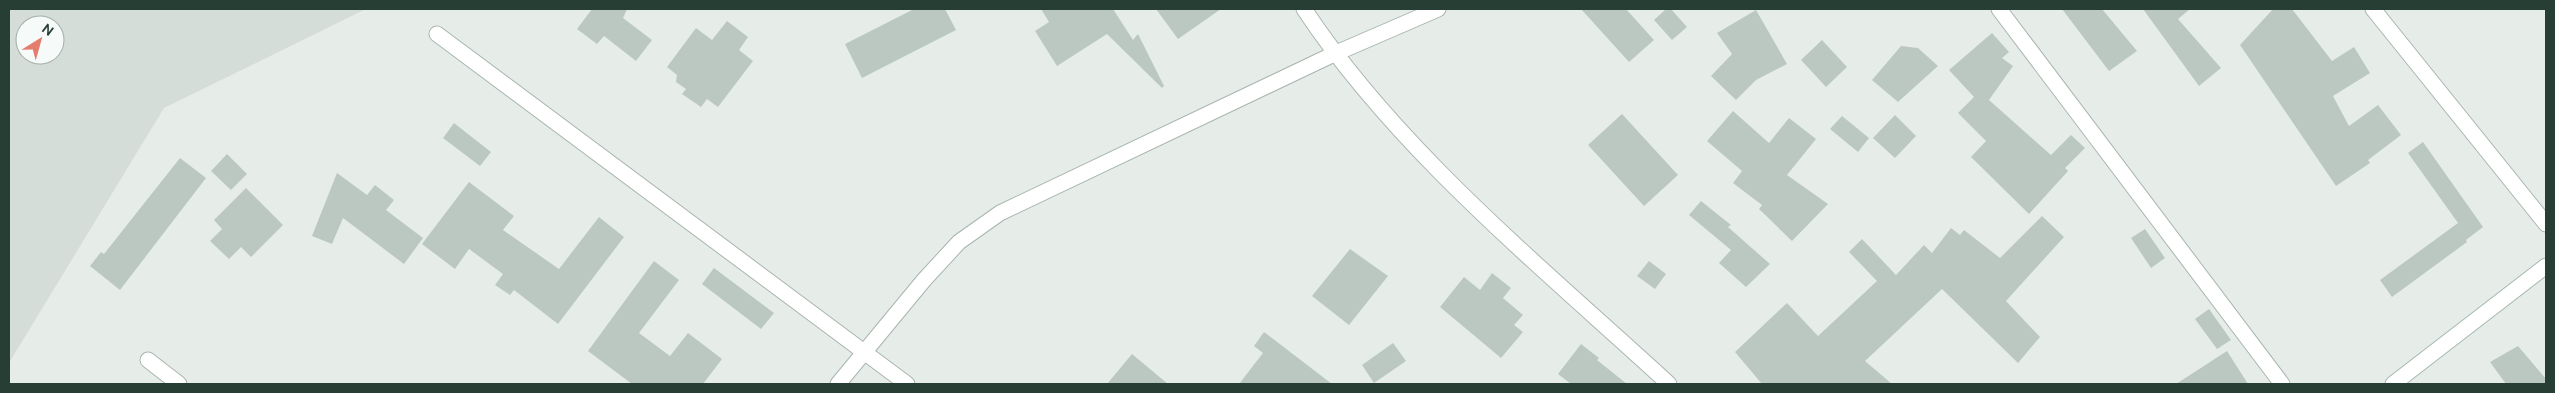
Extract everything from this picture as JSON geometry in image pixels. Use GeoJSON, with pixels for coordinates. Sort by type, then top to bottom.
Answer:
{"type":"FeatureCollection","features":[{"type":"Feature","properties":{"kind":"street"},"geometry":{"type":"LineString","coordinates":[[1304,9],[1334,54],[1442,175],[1669,384]]}},
{"type":"Feature","properties":{"kind":"street"},"geometry":{"type":"LineString","coordinates":[[838,384],[959,242],[1000,213],[1334,54],[1438,9]]}},
{"type":"Feature","properties":{"kind":"street"},"geometry":{"type":"LineString","coordinates":[[1999,9],[2282,384]]}},
{"type":"Feature","properties":{"kind":"street"},"geometry":{"type":"LineString","coordinates":[[2373,9],[2546,224]]}},
{"type":"Feature","properties":{"kind":"street"},"geometry":{"type":"LineString","coordinates":[[437,34],[907,384]]}},
{"type":"Feature","properties":{"kind":"street"},"geometry":{"type":"LineString","coordinates":[[2393,384],[2546,266]]}},
{"type":"Feature","properties":{"kind":"street"},"geometry":{"type":"LineString","coordinates":[[148,360],[180,384]]}},
{"type":"Feature","properties":{"kind":"shaded area"},"geometry":{"type":"Polygon","coordinates":[[[9,9],[366,9],[164,108],[9,363],[9,9]]]}},
{"type":"Feature","properties":{"kind":"building"},"geometry":{"type":"Polygon","coordinates":[[[592,9],[627,9],[623,18],[652,40],[636,61],[604,36],[597,44],[577,29],[592,9]]]}},
{"type":"Feature","properties":{"kind":"building"},"geometry":{"type":"Polygon","coordinates":[[[914,9],[945,9],[956,30],[862,78],[845,44],[914,9]]]}},
{"type":"Feature","properties":{"kind":"building"},"geometry":{"type":"Polygon","coordinates":[[[1041,9],[1113,9],[1133,40],[1138,34],[1164,86],[1162,88],[1107,34],[1057,66],[1035,31],[1049,22],[1041,9]]]}},
{"type":"Feature","properties":{"kind":"building"},"geometry":{"type":"Polygon","coordinates":[[[1156,9],[1221,9],[1178,39],[1156,9]]]}},
{"type":"Feature","properties":{"kind":"building"},"geometry":{"type":"Polygon","coordinates":[[[1581,9],[1626,9],[1654,40],[1629,62],[1581,9]]]}},
{"type":"Feature","properties":{"kind":"building"},"geometry":{"type":"Polygon","coordinates":[[[1666,9],[1671,9],[1687,27],[1672,40],[1654,20],[1666,9]]]}},
{"type":"Feature","properties":{"kind":"building"},"geometry":{"type":"Polygon","coordinates":[[[2062,9],[2102,9],[2137,51],[2109,71],[2062,9]]]}},
{"type":"Feature","properties":{"kind":"building"},"geometry":{"type":"Polygon","coordinates":[[[2143,9],[2190,9],[2178,19],[2221,68],[2199,86],[2143,9]]]}},
{"type":"Feature","properties":{"kind":"building"},"geometry":{"type":"Polygon","coordinates":[[[2273,9],[2292,9],[2332,61],[2354,47],[2370,73],[2333,96],[2349,126],[2378,105],[2401,135],[2368,160],[2370,163],[2336,186],[2240,45],[2273,9]]]}},
{"type":"Feature","properties":{"kind":"building"},"geometry":{"type":"Polygon","coordinates":[[[1756,10],[1787,64],[1756,80],[1736,100],[1711,76],[1732,54],[1717,33],[1756,10]]]}},
{"type":"Feature","properties":{"kind":"building"},"geometry":{"type":"Polygon","coordinates":[[[727,21],[748,37],[739,50],[753,61],[718,107],[707,99],[701,107],[682,94],[686,89],[676,82],[677,75],[667,67],[696,28],[712,40],[727,21]]]}},
{"type":"Feature","properties":{"kind":"building"},"geometry":{"type":"Polygon","coordinates":[[[1992,33],[2009,52],[2002,58],[2013,66],[1989,100],[2051,155],[2071,135],[2085,148],[2065,168],[2068,171],[2029,214],[1971,157],[1986,141],[1958,113],[1974,97],[1949,70],[1992,33]]]}},
{"type":"Feature","properties":{"kind":"building"},"geometry":{"type":"Polygon","coordinates":[[[1822,40],[1847,67],[1826,87],[1801,60],[1822,40]]]}},
{"type":"Feature","properties":{"kind":"building"},"geometry":{"type":"Polygon","coordinates":[[[1901,46],[1918,48],[1938,66],[1898,102],[1872,80],[1901,46]]]}},
{"type":"Feature","properties":{"kind":"building"},"geometry":{"type":"Polygon","coordinates":[[[1733,111],[1769,143],[1789,118],[1816,139],[1787,175],[1828,204],[1792,241],[1759,209],[1762,205],[1733,183],[1742,171],[1707,141],[1733,111]]]}},
{"type":"Feature","properties":{"kind":"building"},"geometry":{"type":"Polygon","coordinates":[[[1622,114],[1678,175],[1644,206],[1588,145],[1622,114]]]}},
{"type":"Feature","properties":{"kind":"building"},"geometry":{"type":"Polygon","coordinates":[[[1895,115],[1916,136],[1895,158],[1873,138],[1895,115]]]}},
{"type":"Feature","properties":{"kind":"building"},"geometry":{"type":"Polygon","coordinates":[[[1842,116],[1869,138],[1858,152],[1830,129],[1842,116]]]}},
{"type":"Feature","properties":{"kind":"building"},"geometry":{"type":"Polygon","coordinates":[[[454,123],[491,152],[480,166],[443,138],[454,123]]]}},
{"type":"Feature","properties":{"kind":"building"},"geometry":{"type":"Polygon","coordinates":[[[2423,142],[2483,227],[2466,240],[2467,242],[2392,297],[2380,280],[2458,223],[2408,153],[2423,142]]]}},
{"type":"Feature","properties":{"kind":"building"},"geometry":{"type":"Polygon","coordinates":[[[227,154],[247,174],[231,190],[211,171],[227,154]]]}},
{"type":"Feature","properties":{"kind":"building"},"geometry":{"type":"Polygon","coordinates":[[[180,158],[206,178],[120,290],[90,266],[101,252],[104,254],[180,158]]]}},
{"type":"Feature","properties":{"kind":"building"},"geometry":{"type":"Polygon","coordinates":[[[337,173],[367,195],[375,185],[394,200],[386,210],[423,238],[404,264],[343,218],[332,244],[312,236],[337,173]]]}},
{"type":"Feature","properties":{"kind":"building"},"geometry":{"type":"Polygon","coordinates":[[[469,182],[514,216],[503,230],[559,269],[599,217],[624,237],[558,324],[514,290],[510,295],[495,285],[503,274],[469,249],[455,269],[422,244],[469,182]]]}},
{"type":"Feature","properties":{"kind":"building"},"geometry":{"type":"Polygon","coordinates":[[[246,188],[283,225],[251,257],[241,247],[229,259],[210,241],[222,229],[214,220],[246,188]]]}},
{"type":"Feature","properties":{"kind":"building"},"geometry":{"type":"Polygon","coordinates":[[[1701,201],[1731,225],[1728,227],[1770,264],[1746,287],[1719,263],[1731,250],[1689,215],[1701,201]]]}},
{"type":"Feature","properties":{"kind":"building"},"geometry":{"type":"Polygon","coordinates":[[[2042,216],[2064,237],[2006,301],[2040,337],[2018,363],[1942,289],[1865,361],[1892,384],[1762,384],[1735,352],[1787,303],[1818,336],[1877,281],[1849,252],[1862,239],[1896,275],[1924,245],[1932,253],[1951,228],[1960,235],[1964,230],[2000,258],[2042,216]]]}},
{"type":"Feature","properties":{"kind":"building"},"geometry":{"type":"Polygon","coordinates":[[[2145,229],[2165,258],[2151,268],[2131,238],[2145,229]]]}},
{"type":"Feature","properties":{"kind":"building"},"geometry":{"type":"Polygon","coordinates":[[[1350,249],[1388,276],[1349,325],[1312,296],[1350,249]]]}},
{"type":"Feature","properties":{"kind":"building"},"geometry":{"type":"Polygon","coordinates":[[[654,261],[679,280],[639,333],[670,356],[688,333],[722,359],[703,384],[632,384],[588,351],[654,261]]]}},
{"type":"Feature","properties":{"kind":"building"},"geometry":{"type":"Polygon","coordinates":[[[1649,261],[1666,274],[1655,289],[1637,276],[1649,261]]]}},
{"type":"Feature","properties":{"kind":"building"},"geometry":{"type":"Polygon","coordinates":[[[714,268],[774,313],[761,329],[702,284],[714,268]]]}},
{"type":"Feature","properties":{"kind":"building"},"geometry":{"type":"Polygon","coordinates":[[[1492,273],[1511,288],[1503,298],[1523,315],[1514,325],[1523,332],[1501,358],[1440,307],[1464,277],[1480,290],[1492,273]]]}},
{"type":"Feature","properties":{"kind":"building"},"geometry":{"type":"Polygon","coordinates":[[[2209,309],[2231,340],[2217,349],[2195,319],[2209,309]]]}},
{"type":"Feature","properties":{"kind":"building"},"geometry":{"type":"Polygon","coordinates":[[[1264,332],[1332,384],[1239,384],[1263,353],[1254,346],[1264,332]]]}},
{"type":"Feature","properties":{"kind":"building"},"geometry":{"type":"Polygon","coordinates":[[[1393,343],[1406,361],[1374,383],[1362,365],[1393,343]]]}},
{"type":"Feature","properties":{"kind":"building"},"geometry":{"type":"Polygon","coordinates":[[[1581,344],[1599,358],[1597,360],[1627,384],[1571,384],[1558,374],[1581,344]]]}},
{"type":"Feature","properties":{"kind":"building"},"geometry":{"type":"Polygon","coordinates":[[[2518,346],[2546,379],[2546,384],[2506,384],[2490,362],[2518,346]]]}},
{"type":"Feature","properties":{"kind":"building"},"geometry":{"type":"Polygon","coordinates":[[[2227,351],[2248,384],[2176,384],[2227,351]]]}},
{"type":"Feature","properties":{"kind":"building"},"geometry":{"type":"Polygon","coordinates":[[[1132,354],[1168,384],[1107,384],[1132,354]]]}}]}
